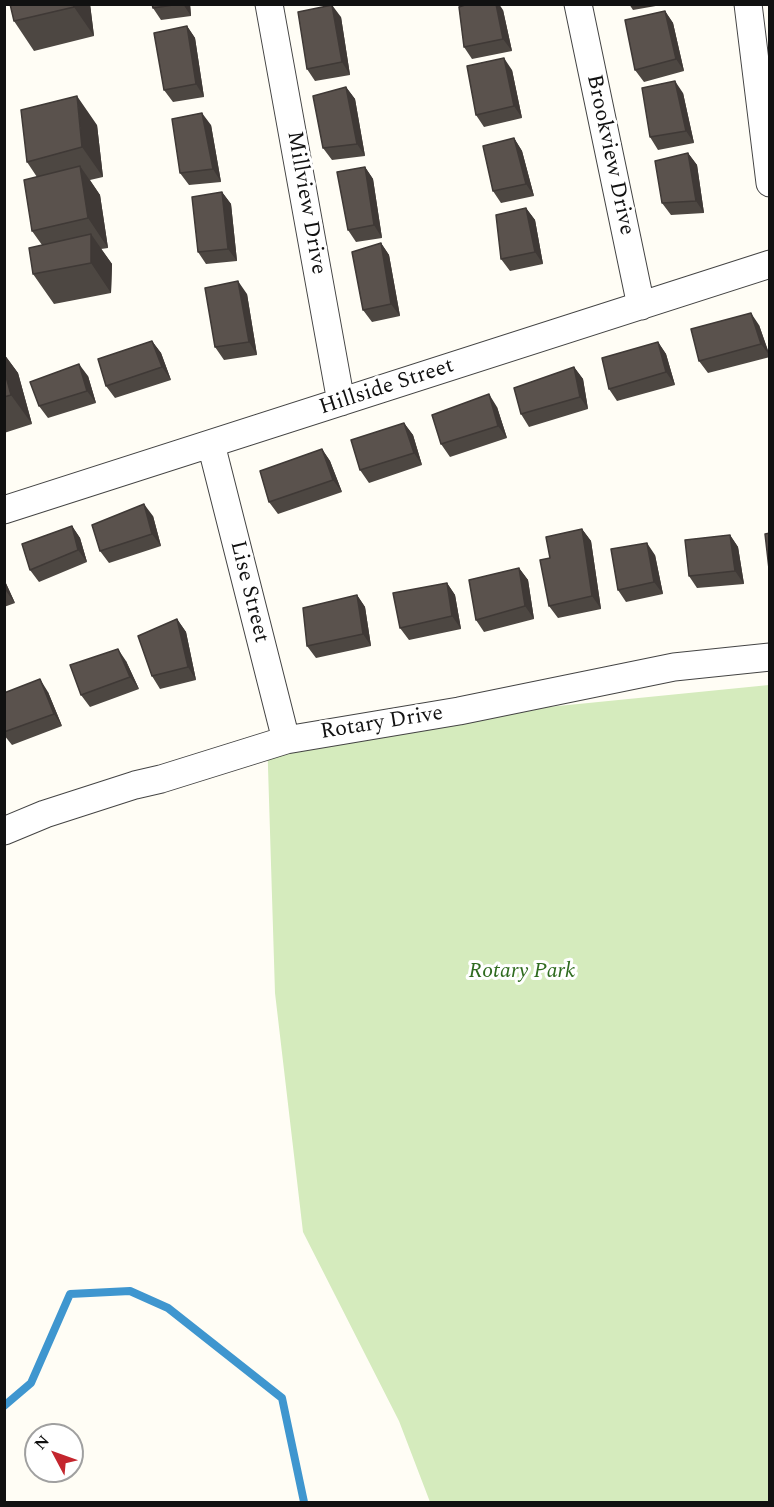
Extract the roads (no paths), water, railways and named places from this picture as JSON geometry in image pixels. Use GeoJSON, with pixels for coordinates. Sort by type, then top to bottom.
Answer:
{"type":"FeatureCollection","features":[{"type":"Feature","properties":{"kind":"street","name":"Millview Drive"},"geometry":{"type":"LineString","coordinates":[[269,4],[341,402]]}},
{"type":"Feature","properties":{"kind":"street","name":"Brookview Drive"},"geometry":{"type":"LineString","coordinates":[[578,4],[641,306]]}},
{"type":"Feature","properties":{"kind":"street"},"geometry":{"type":"LineString","coordinates":[[748,4],[770,183]]}},
{"type":"Feature","properties":{"kind":"street","name":"Hillside Street"},"geometry":{"type":"LineString","coordinates":[[4,510],[770,264]]}},
{"type":"Feature","properties":{"kind":"street","name":"Lise Street"},"geometry":{"type":"LineString","coordinates":[[211,444],[286,740]]}},
{"type":"Feature","properties":{"kind":"street","name":"Rotary Drive"},"geometry":{"type":"LineString","coordinates":[[4,831],[45,814],[135,784],[161,779],[286,740],[459,711],[674,667],[770,657]]}},
{"type":"Feature","properties":{"kind":"waterway"},"geometry":{"type":"LineString","coordinates":[[4,1406],[31,1383],[70,1294],[130,1291],[168,1308],[282,1398],[304,1502]]}},
{"type":"Feature","properties":{"kind":"park label","name":"Rotary Park"},"geometry":{"type":"Point","coordinates":[522,973]}}]}
